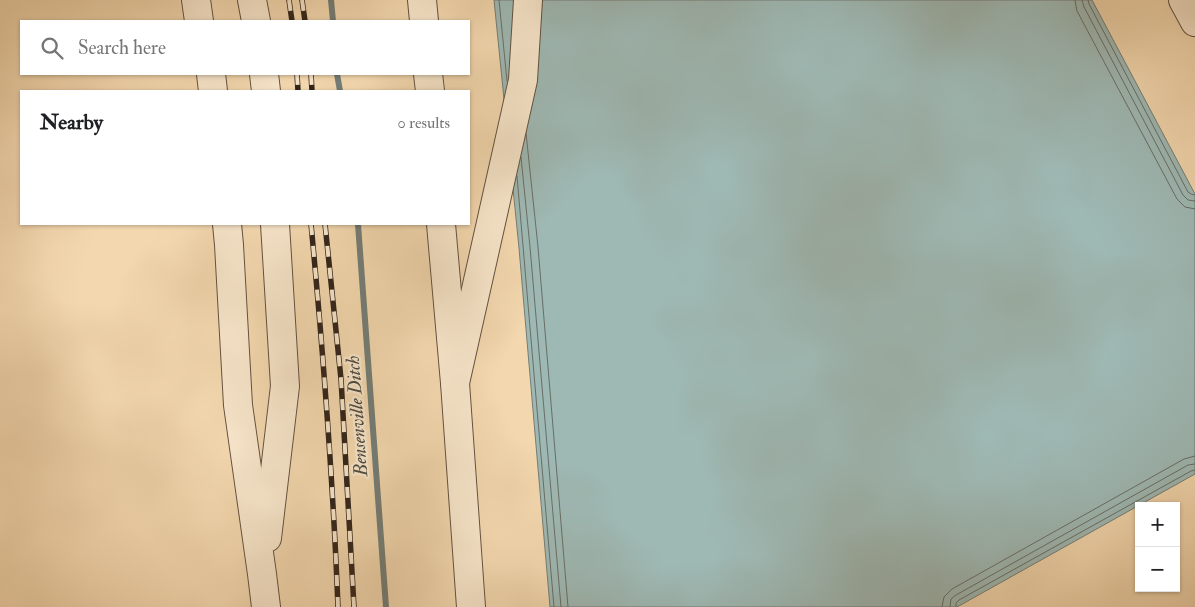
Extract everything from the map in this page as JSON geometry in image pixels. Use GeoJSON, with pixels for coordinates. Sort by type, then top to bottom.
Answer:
{"type":"FeatureCollection","features":[{"type":"Feature","properties":{"kind":"lane"},"geometry":{"type":"LineString","coordinates":[[196,0],[199,20]]}},
{"type":"Feature","properties":{"kind":"lane"},"geometry":{"type":"LineString","coordinates":[[252,0],[256,20]]}},
{"type":"Feature","properties":{"kind":"lane"},"geometry":{"type":"LineString","coordinates":[[422,0],[424,20]]}},
{"type":"Feature","properties":{"kind":"lane"},"geometry":{"type":"LineString","coordinates":[[455,383],[523,80],[528,0]]}},
{"type":"Feature","properties":{"kind":"lane"},"geometry":{"type":"LineString","coordinates":[[1183,0],[1195,22]]}},
{"type":"Feature","properties":{"kind":"lane"},"geometry":{"type":"LineString","coordinates":[[211,75],[213,90]]}},
{"type":"Feature","properties":{"kind":"lane"},"geometry":{"type":"LineString","coordinates":[[264,75],[266,90]]}},
{"type":"Feature","properties":{"kind":"lane"},"geometry":{"type":"LineString","coordinates":[[428,75],[430,90]]}},
{"type":"Feature","properties":{"kind":"lane"},"geometry":{"type":"LineString","coordinates":[[227,225],[230,245],[238,404],[266,607]]}},
{"type":"Feature","properties":{"kind":"lane"},"geometry":{"type":"LineString","coordinates":[[262,574],[285,386],[275,225]]}},
{"type":"Feature","properties":{"kind":"lane"},"geometry":{"type":"LineString","coordinates":[[441,225],[455,383],[471,607]]}},
{"type":"Feature","properties":{"kind":"water"},"geometry":{"type":"Polygon","coordinates":[[[494,0],[1092,0],[1195,194],[1195,474],[1145,502],[1135,502],[1135,508],[957,607],[550,607],[519,248],[494,0]]]}},
{"type":"Feature","properties":{"kind":"waterway","name":"Bensenville Ditch"},"geometry":{"type":"LineString","coordinates":[[331,0],[333,20]]}},
{"type":"Feature","properties":{"kind":"waterway","name":"Bensenville Ditch"},"geometry":{"type":"LineString","coordinates":[[337,75],[340,90]]}},
{"type":"Feature","properties":{"kind":"waterway","name":"Bensenville Ditch"},"geometry":{"type":"LineString","coordinates":[[358,225],[386,607]]}},
{"type":"Feature","properties":{"kind":"railway"},"geometry":{"type":"LineString","coordinates":[[289,0],[292,20]]}},
{"type":"Feature","properties":{"kind":"railway"},"geometry":{"type":"LineString","coordinates":[[302,0],[305,20]]}},
{"type":"Feature","properties":{"kind":"railway"},"geometry":{"type":"LineString","coordinates":[[297,75],[298,90]]}},
{"type":"Feature","properties":{"kind":"railway"},"geometry":{"type":"LineString","coordinates":[[311,75],[312,90]]}},
{"type":"Feature","properties":{"kind":"railway"},"geometry":{"type":"LineString","coordinates":[[311,225],[327,415],[338,607]]}},
{"type":"Feature","properties":{"kind":"railway"},"geometry":{"type":"LineString","coordinates":[[325,225],[341,379],[354,607]]}}]}
